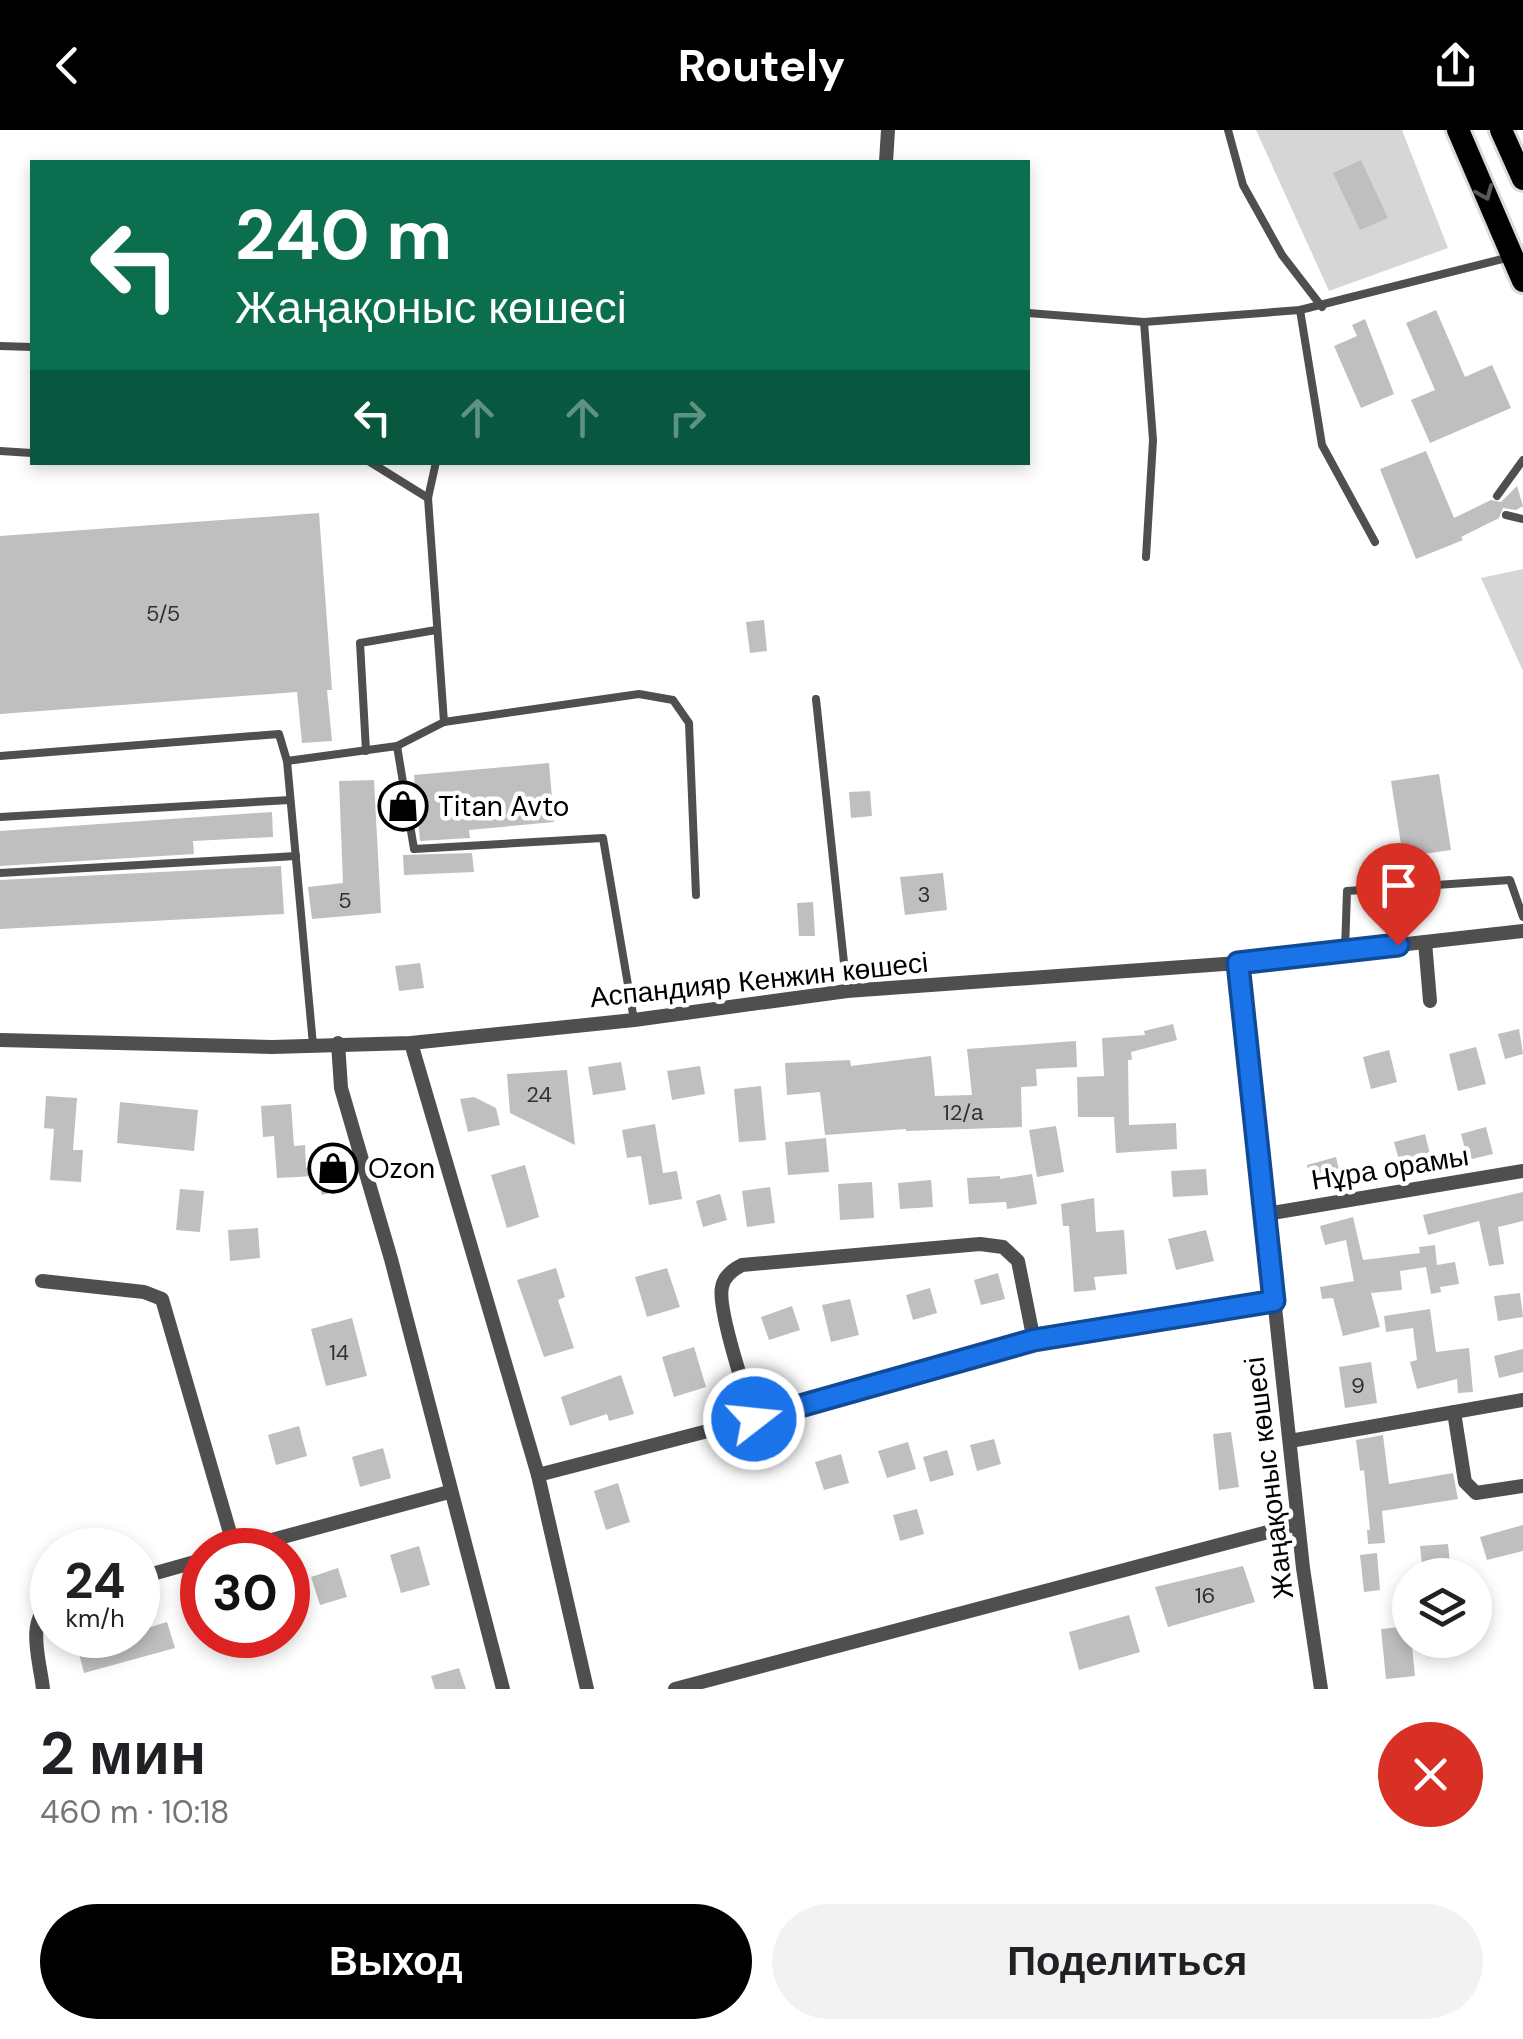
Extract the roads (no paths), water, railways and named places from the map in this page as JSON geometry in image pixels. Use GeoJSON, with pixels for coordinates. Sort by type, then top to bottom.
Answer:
{"type":"FeatureCollection","features":[{"type":"Feature","properties":{"kind":"main road"},"geometry":{"type":"LineString","coordinates":[[1458,130],[1518,254],[1523,280]]}},
{"type":"Feature","properties":{"kind":"main road"},"geometry":{"type":"LineString","coordinates":[[1501,130],[1523,178]]}},
{"type":"Feature","properties":{"kind":"street"},"geometry":{"type":"LineString","coordinates":[[886,160],[888,130]]}},
{"type":"Feature","properties":{"kind":"street","name":"Аспандияр Кенжин көшесі"},"geometry":{"type":"LineString","coordinates":[[0,1040],[272,1047],[411,1043],[634,1020],[847,991],[1238,963],[1523,931]]}},
{"type":"Feature","properties":{"kind":"street"},"geometry":{"type":"LineString","coordinates":[[1425,942],[1430,1001]]}},
{"type":"Feature","properties":{"kind":"street","name":"Жаңақоныс көшесі"},"geometry":{"type":"LineString","coordinates":[[1238,963],[1298,1524],[1321,1689]]}},
{"type":"Feature","properties":{"kind":"street"},"geometry":{"type":"LineString","coordinates":[[338,1043],[341,1088],[391,1260],[503,1689]]}},
{"type":"Feature","properties":{"kind":"street"},"geometry":{"type":"LineString","coordinates":[[411,1043],[538,1475],[587,1689]]}},
{"type":"Feature","properties":{"kind":"street","name":"Нұра орамы"},"geometry":{"type":"LineString","coordinates":[[1266,1214],[1523,1171]]}},
{"type":"Feature","properties":{"kind":"street"},"geometry":{"type":"LineString","coordinates":[[754,1419],[739,1374],[721,1292],[726,1276],[742,1265],[980,1244],[1003,1247],[1018,1261],[1034,1340]]}},
{"type":"Feature","properties":{"kind":"street"},"geometry":{"type":"LineString","coordinates":[[42,1281],[144,1292],[162,1299],[230,1528]]}},
{"type":"Feature","properties":{"kind":"street"},"geometry":{"type":"LineString","coordinates":[[538,1475],[1034,1340],[1274,1301]]}},
{"type":"Feature","properties":{"kind":"street"},"geometry":{"type":"LineString","coordinates":[[1290,1441],[1523,1400]]}},
{"type":"Feature","properties":{"kind":"street"},"geometry":{"type":"LineString","coordinates":[[1454,1412],[1464,1482],[1476,1493],[1523,1486]]}},
{"type":"Feature","properties":{"kind":"street"},"geometry":{"type":"LineString","coordinates":[[310,1530],[450,1492]]}},
{"type":"Feature","properties":{"kind":"street"},"geometry":{"type":"LineString","coordinates":[[675,1689],[1298,1524]]}},
{"type":"Feature","properties":{"kind":"street"},"geometry":{"type":"LineString","coordinates":[[40,1658],[43,1689]]}},
{"type":"Feature","properties":{"kind":"lane"},"geometry":{"type":"LineString","coordinates":[[1228,130],[1242,185],[1282,255],[1322,307]]}},
{"type":"Feature","properties":{"kind":"lane"},"geometry":{"type":"LineString","coordinates":[[1030,313],[1144,322],[1300,310],[1518,254]]}},
{"type":"Feature","properties":{"kind":"lane"},"geometry":{"type":"LineString","coordinates":[[1300,310],[1322,445],[1376,542]]}},
{"type":"Feature","properties":{"kind":"lane"},"geometry":{"type":"LineString","coordinates":[[1144,322],[1153,440],[1146,557]]}},
{"type":"Feature","properties":{"kind":"lane"},"geometry":{"type":"LineString","coordinates":[[0,346],[30,346]]}},
{"type":"Feature","properties":{"kind":"lane"},"geometry":{"type":"LineString","coordinates":[[0,450],[30,453]]}},
{"type":"Feature","properties":{"kind":"lane"},"geometry":{"type":"LineString","coordinates":[[1497,496],[1523,460]]}},
{"type":"Feature","properties":{"kind":"lane"},"geometry":{"type":"LineString","coordinates":[[375,465],[428,498]]}},
{"type":"Feature","properties":{"kind":"lane"},"geometry":{"type":"LineString","coordinates":[[435,465],[428,498],[444,722]]}},
{"type":"Feature","properties":{"kind":"lane"},"geometry":{"type":"LineString","coordinates":[[1506,515],[1523,519]]}},
{"type":"Feature","properties":{"kind":"lane"},"geometry":{"type":"LineString","coordinates":[[366,750],[360,643],[436,630]]}},
{"type":"Feature","properties":{"kind":"lane"},"geometry":{"type":"LineString","coordinates":[[287,762],[398,746],[444,722],[639,694],[673,700],[689,723],[696,895]]}},
{"type":"Feature","properties":{"kind":"lane"},"geometry":{"type":"LineString","coordinates":[[816,700],[847,991]]}},
{"type":"Feature","properties":{"kind":"lane"},"geometry":{"type":"LineString","coordinates":[[0,756],[279,734],[287,762],[312,1045]]}},
{"type":"Feature","properties":{"kind":"lane"},"geometry":{"type":"LineString","coordinates":[[398,746],[414,850],[603,838],[634,1020]]}},
{"type":"Feature","properties":{"kind":"lane"},"geometry":{"type":"LineString","coordinates":[[0,817],[290,800]]}},
{"type":"Feature","properties":{"kind":"lane"},"geometry":{"type":"LineString","coordinates":[[0,873],[296,856]]}},
{"type":"Feature","properties":{"kind":"lane"},"geometry":{"type":"LineString","coordinates":[[1345,951],[1347,891],[1510,880],[1523,917]]}},
{"type":"Feature","properties":{"kind":"place","name":"Titan Avto"},"geometry":{"type":"Point","coordinates":[403,806]}},
{"type":"Feature","properties":{"kind":"place","name":"Ozon"},"geometry":{"type":"Point","coordinates":[333,1168]}}]}
